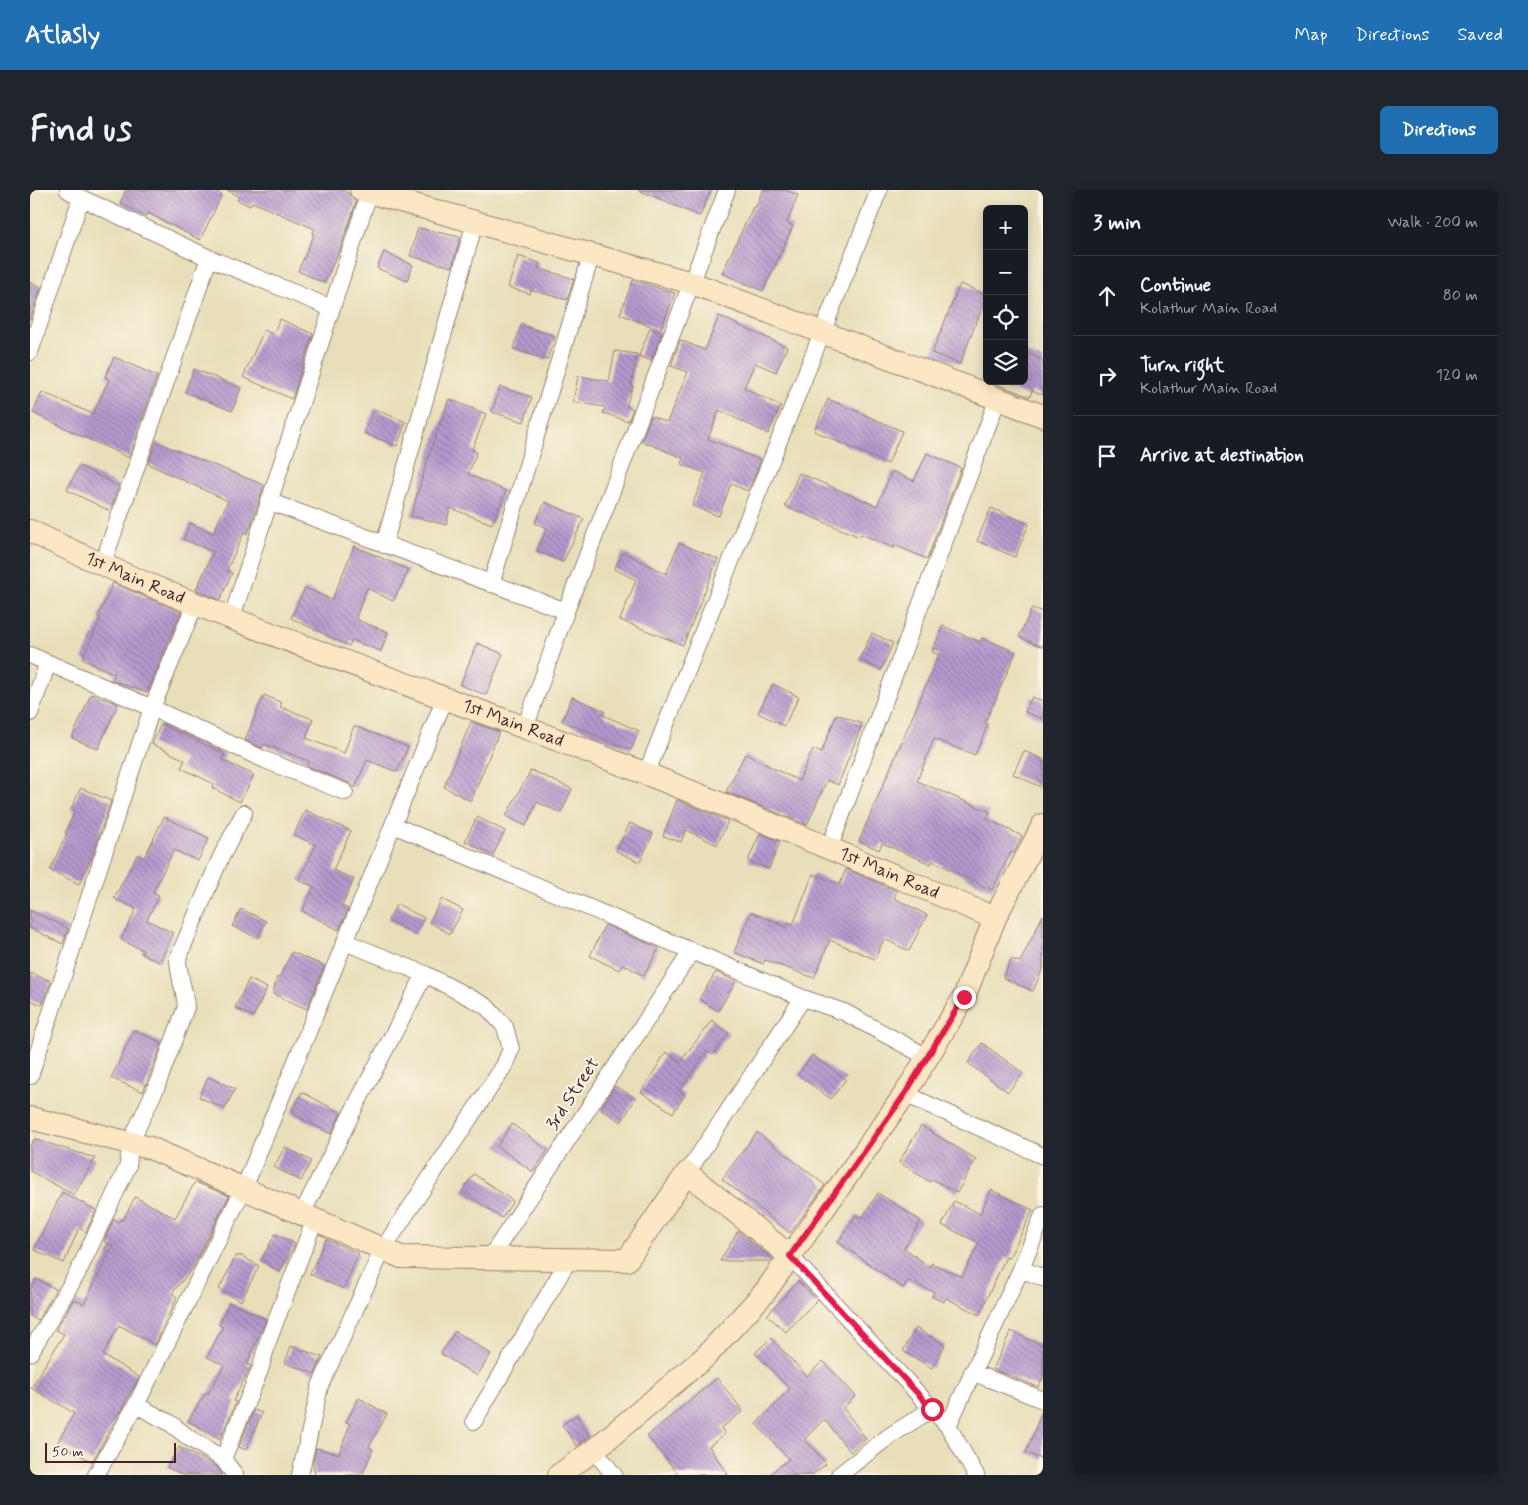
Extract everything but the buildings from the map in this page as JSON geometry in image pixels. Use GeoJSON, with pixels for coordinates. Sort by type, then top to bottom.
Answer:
{"type":"FeatureCollection","features":[{"type":"Feature","properties":{"kind":"street"},"geometry":{"type":"LineString","coordinates":[[524,728],[566,611],[727,190]]}},
{"type":"Feature","properties":{"kind":"street"},"geometry":{"type":"LineString","coordinates":[[646,774],[879,190]]}},
{"type":"Feature","properties":{"kind":"street"},"geometry":{"type":"LineString","coordinates":[[232,617],[331,308],[366,191],[692,283],[823,332],[997,401],[1043,416]]}},
{"type":"Feature","properties":{"kind":"street"},"geometry":{"type":"LineString","coordinates":[[30,352],[75,194],[209,258],[331,308]]}},
{"type":"Feature","properties":{"kind":"street"},"geometry":{"type":"LineString","coordinates":[[384,545],[475,222]]}},
{"type":"Feature","properties":{"kind":"street"},"geometry":{"type":"LineString","coordinates":[[491,584],[592,254]]}},
{"type":"Feature","properties":{"kind":"street"},"geometry":{"type":"LineString","coordinates":[[102,566],[209,258]]}},
{"type":"Feature","properties":{"kind":"street"},"geometry":{"type":"LineString","coordinates":[[829,848],[997,401]]}},
{"type":"Feature","properties":{"kind":"street"},"geometry":{"type":"LineString","coordinates":[[268,501],[566,611]]}},
{"type":"Feature","properties":{"kind":"street","name":"1st Main Road"},"geometry":{"type":"LineString","coordinates":[[30,531],[102,566],[195,604],[646,774],[995,918]]}},
{"type":"Feature","properties":{"kind":"street"},"geometry":{"type":"LineString","coordinates":[[30,1076],[152,708],[195,604]]}},
{"type":"Feature","properties":{"kind":"street"},"geometry":{"type":"LineString","coordinates":[[30,655],[265,760],[345,792]]}},
{"type":"Feature","properties":{"kind":"street"},"geometry":{"type":"LineString","coordinates":[[30,713],[48,663]]}},
{"type":"Feature","properties":{"kind":"street"},"geometry":{"type":"LineString","coordinates":[[96,1475],[136,1405],[244,1188],[445,698]]}},
{"type":"Feature","properties":{"kind":"street"},"geometry":{"type":"LineString","coordinates":[[30,1353],[36,1331],[78,1274],[128,1166],[130,1143],[156,1088],[186,1007],[186,997],[178,970],[178,958],[220,859],[244,813]]}},
{"type":"Feature","properties":{"kind":"street"},"geometry":{"type":"LineString","coordinates":[[393,824],[691,952],[803,998],[844,1012],[927,1057]]}},
{"type":"Feature","properties":{"kind":"street"},"geometry":{"type":"LineString","coordinates":[[559,1475],[594,1450],[705,1358],[765,1292],[905,1094],[964,997],[995,918],[1043,825]]}},
{"type":"Feature","properties":{"kind":"street"},"geometry":{"type":"LineString","coordinates":[[300,1475],[320,1386],[383,1249],[504,1066],[511,1048],[505,1027],[486,1006],[425,974],[345,942]]}},
{"type":"Feature","properties":{"kind":"street","name":"3rd Street"},"geometry":{"type":"LineString","coordinates":[[490,1258],[691,952]]}},
{"type":"Feature","properties":{"kind":"street"},"geometry":{"type":"LineString","coordinates":[[223,1459],[256,1378],[309,1216],[357,1103],[425,974]]}},
{"type":"Feature","properties":{"kind":"street"},"geometry":{"type":"LineString","coordinates":[[30,1118],[150,1148],[401,1257],[627,1260],[803,998]]}},
{"type":"Feature","properties":{"kind":"street"},"geometry":{"type":"LineString","coordinates":[[905,1094],[1043,1156]]}},
{"type":"Feature","properties":{"kind":"street"},"geometry":{"type":"LineString","coordinates":[[687,1173],[790,1256],[948,1426],[976,1475]]}},
{"type":"Feature","properties":{"kind":"street"},"geometry":{"type":"LineString","coordinates":[[948,1426],[1021,1269],[1043,1216]]}},
{"type":"Feature","properties":{"kind":"street"},"geometry":{"type":"LineString","coordinates":[[474,1421],[569,1259]]}},
{"type":"Feature","properties":{"kind":"street"},"geometry":{"type":"LineString","coordinates":[[1021,1269],[1043,1278]]}},
{"type":"Feature","properties":{"kind":"street"},"geometry":{"type":"LineString","coordinates":[[972,1372],[1043,1400]]}},
{"type":"Feature","properties":{"kind":"street"},"geometry":{"type":"LineString","coordinates":[[136,1405],[170,1423],[188,1438],[223,1459],[235,1475]]}},
{"type":"Feature","properties":{"kind":"street"},"geometry":{"type":"LineString","coordinates":[[839,1475],[888,1436],[932,1409]]}},
{"type":"Feature","properties":{"kind":"street"},"geometry":{"type":"LineString","coordinates":[[594,1450],[614,1475]]}},
{"type":"Feature","properties":{"kind":"route"},"geometry":{"type":"LineString","coordinates":[[932,1409],[790,1256],[905,1094],[964,997]]}}]}
